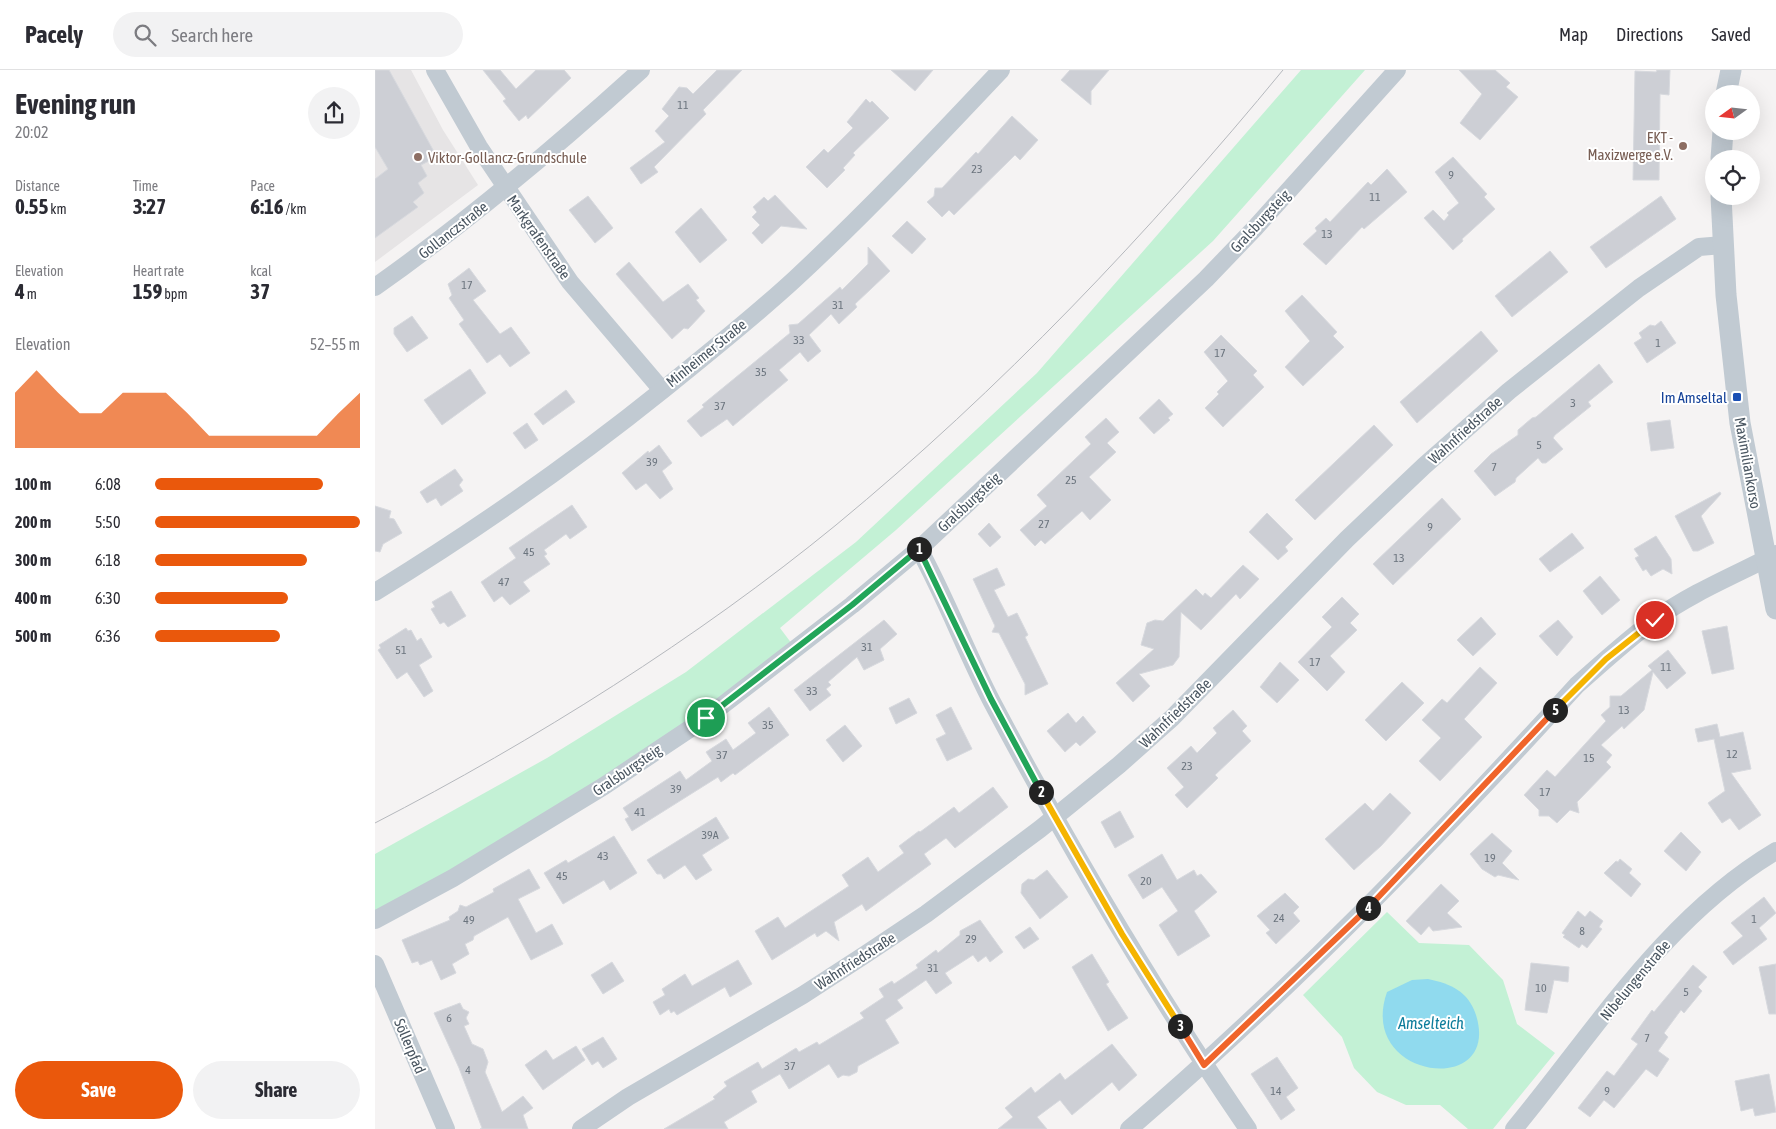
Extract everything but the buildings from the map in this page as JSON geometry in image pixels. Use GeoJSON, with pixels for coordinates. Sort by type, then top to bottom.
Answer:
{"type":"FeatureCollection","features":[{"type":"Feature","properties":{"kind":"street","name":"Markgrafenstraße"},"geometry":{"type":"LineString","coordinates":[[435,70],[506,189],[570,282],[662,390]]}},
{"type":"Feature","properties":{"kind":"street","name":"Gollanczstraße"},"geometry":{"type":"LineString","coordinates":[[375,287],[425,252],[506,189],[641,70]]}},
{"type":"Feature","properties":{"kind":"street","name":"Minheimer Straße"},"geometry":{"type":"LineString","coordinates":[[375,592],[474,529],[566,465],[662,390],[795,278],[928,148],[1001,70]]}},
{"type":"Feature","properties":{"kind":"street","name":"Gralsburgsteig"},"geometry":{"type":"LineString","coordinates":[[375,920],[453,878],[604,786],[706,718],[852,605],[919,549],[1206,279],[1255,228],[1397,70]]}},
{"type":"Feature","properties":{"kind":"street"},"geometry":{"type":"LineString","coordinates":[[1728,85],[1731,70]]}},
{"type":"Feature","properties":{"kind":"street","name":"Maximiliankorso"},"geometry":{"type":"LineString","coordinates":[[1721,205],[1730,337],[1740,423],[1771,557],[1776,609]]}},
{"type":"Feature","properties":{"kind":"street","name":"Wahnfriedstraße"},"geometry":{"type":"LineString","coordinates":[[581,1129],[628,1097],[803,995],[866,954],[926,914],[1055,817],[1119,765],[1171,718],[1347,539],[1424,466],[1509,390],[1639,288],[1699,247],[1723,245]]}},
{"type":"Feature","properties":{"kind":"street"},"geometry":{"type":"LineString","coordinates":[[919,549],[991,699],[1055,817],[1122,934],[1204,1065],[1248,1129]]}},
{"type":"Feature","properties":{"kind":"street"},"geometry":{"type":"LineString","coordinates":[[1129,1129],[1204,1065],[1366,911],[1577,685],[1606,659],[1655,620],[1705,589],[1771,557]]}},
{"type":"Feature","properties":{"kind":"street","name":"Nibelungenstraße"},"geometry":{"type":"LineString","coordinates":[[1514,1129],[1649,958],[1725,887],[1751,866],[1776,851]]}},
{"type":"Feature","properties":{"kind":"street","name":"Söllerpfad"},"geometry":{"type":"LineString","coordinates":[[375,964],[446,1129]]}},
{"type":"Feature","properties":{"kind":"shaded area","name":"Viktor-Gollancz-Grundschule"},"geometry":{"type":"Polygon","coordinates":[[[375,70],[411,70],[443,130],[478,185],[375,262],[375,70]]]}},
{"type":"Feature","properties":{"kind":"green space"},"geometry":{"type":"Polygon","coordinates":[[[1301,70],[1365,70],[1213,241],[896,530],[780,628],[792,644],[702,711],[537,823],[375,913],[375,854],[547,758],[686,672],[856,542],[1037,373],[1301,70]]]}},
{"type":"Feature","properties":{"kind":"green space"},"geometry":{"type":"Polygon","coordinates":[[[1387,912],[1419,943],[1469,945],[1503,980],[1517,1024],[1555,1053],[1493,1129],[1468,1129],[1440,1105],[1406,1105],[1377,1092],[1354,1068],[1342,1037],[1303,995],[1387,912]]]}},
{"type":"Feature","properties":{"kind":"water","name":"Amselteich"},"geometry":{"type":"Polygon","coordinates":[[[1428,979],[1444,983],[1458,990],[1468,1000],[1476,1015],[1478,1041],[1469,1059],[1451,1067],[1430,1068],[1408,1060],[1391,1044],[1383,1022],[1387,992],[1412,980],[1428,979]]]}},
{"type":"Feature","properties":{"kind":"tram line"},"geometry":{"type":"LineString","coordinates":[[375,823],[495,758],[613,686],[728,608],[836,525],[956,420],[1071,308],[1179,191],[1283,70]]}},
{"type":"Feature","properties":{"kind":"place","name":"EKT - Maxizwerge e.V."},"geometry":{"type":"Point","coordinates":[1683,146]}},
{"type":"Feature","properties":{"kind":"place","name":"Viktor-Gollancz-Grundschule"},"geometry":{"type":"Point","coordinates":[418,157]}},
{"type":"Feature","properties":{"kind":"place","name":"Im Amseltal"},"geometry":{"type":"Point","coordinates":[1737,397]}},
{"type":"Feature","properties":{"kind":"route"},"geometry":{"type":"LineString","coordinates":[[706,718],[852,605],[919,549],[991,699],[1043,797],[1122,934],[1204,1065],[1366,911],[1577,685],[1655,620]]}}]}
